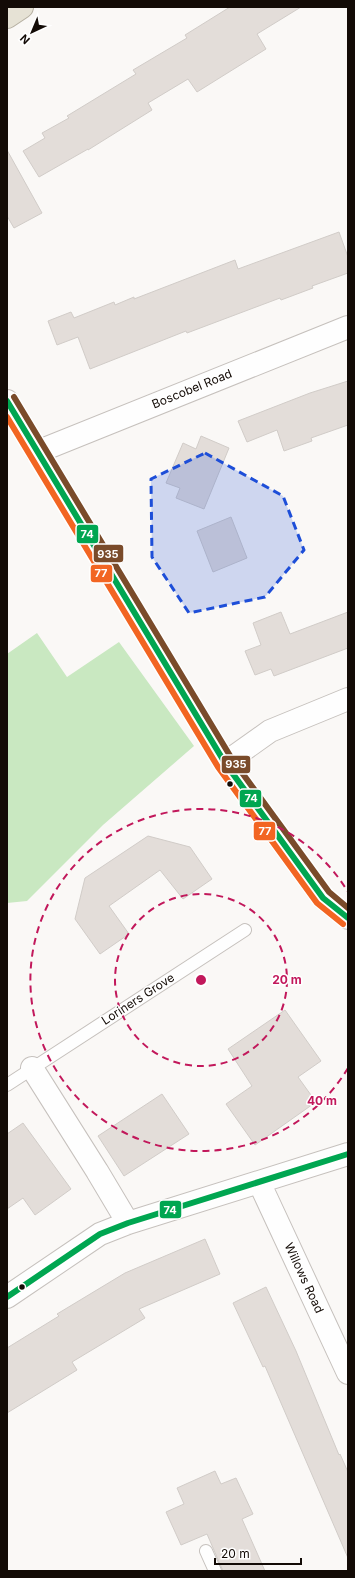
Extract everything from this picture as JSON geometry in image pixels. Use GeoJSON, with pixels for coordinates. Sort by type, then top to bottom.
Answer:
{"type":"FeatureCollection","features":[{"type":"Feature","properties":{"kind":"highway"},"geometry":{"type":"LineString","coordinates":[[7,17],[22,7]]}},
{"type":"Feature","properties":{"kind":"street","name":"Boscobel Road"},"geometry":{"type":"LineString","coordinates":[[37,452],[348,327]]}},
{"type":"Feature","properties":{"kind":"street"},"geometry":{"type":"LineString","coordinates":[[7,401],[225,763],[323,898],[348,918]]}},
{"type":"Feature","properties":{"kind":"street"},"geometry":{"type":"LineString","coordinates":[[225,763],[270,731],[348,699]]}},
{"type":"Feature","properties":{"kind":"street"},"geometry":{"type":"LineString","coordinates":[[32,1068],[98,1171],[128,1223]]}},
{"type":"Feature","properties":{"kind":"street"},"geometry":{"type":"LineString","coordinates":[[7,1297],[100,1234],[128,1223],[348,1154]]}},
{"type":"Feature","properties":{"kind":"street","name":"Willows Road"},"geometry":{"type":"LineString","coordinates":[[259,1182],[348,1373]]}},
{"type":"Feature","properties":{"kind":"lane","name":"Loriners Grove"},"geometry":{"type":"LineString","coordinates":[[7,1085],[245,930]]}},
{"type":"Feature","properties":{"kind":"lane"},"geometry":{"type":"LineString","coordinates":[[206,1551],[215,1571]]}},
{"type":"Feature","properties":{"kind":"highlighted area"},"geometry":{"type":"Polygon","coordinates":[[[205,453],[283,496],[304,550],[265,597],[189,613],[152,557],[151,479],[205,453]]]}},
{"type":"Feature","properties":{"kind":"green space"},"geometry":{"type":"Polygon","coordinates":[[[37,633],[67,677],[119,642],[194,746],[103,825],[27,901],[7,903],[7,654],[37,633]]]}},
{"type":"Feature","properties":{"kind":"building"},"geometry":{"type":"Polygon","coordinates":[[[230,7],[301,7],[257,34],[266,49],[197,92],[188,79],[148,103],[152,110],[88,150],[39,177],[23,151],[45,138],[42,133],[69,118],[67,116],[136,74],[133,70],[187,38],[185,35],[230,7]]]}},
{"type":"Feature","properties":{"kind":"building"},"geometry":{"type":"Polygon","coordinates":[[[7,150],[42,213],[14,228],[7,216],[7,150]]]}},
{"type":"Feature","properties":{"kind":"building"},"geometry":{"type":"Polygon","coordinates":[[[339,232],[348,257],[348,273],[312,286],[313,288],[281,300],[280,298],[187,333],[186,331],[90,369],[78,337],[57,345],[48,321],[71,312],[74,318],[114,302],[115,305],[134,297],[134,299],[235,260],[238,269],[339,232]]]}},
{"type":"Feature","properties":{"kind":"building"},"geometry":{"type":"Polygon","coordinates":[[[348,381],[348,425],[311,438],[312,441],[284,451],[277,430],[247,442],[238,421],[310,393],[348,381]]]}},
{"type":"Feature","properties":{"kind":"building"},"geometry":{"type":"Polygon","coordinates":[[[201,436],[229,448],[204,509],[176,498],[180,488],[166,483],[183,443],[196,449],[201,436]]]}},
{"type":"Feature","properties":{"kind":"building"},"geometry":{"type":"Polygon","coordinates":[[[231,517],[247,558],[213,572],[197,531],[231,517]]]}},
{"type":"Feature","properties":{"kind":"building"},"geometry":{"type":"Polygon","coordinates":[[[281,612],[290,634],[348,612],[348,648],[274,676],[271,669],[255,675],[245,651],[261,645],[253,623],[281,612]]]}},
{"type":"Feature","properties":{"kind":"building"},"geometry":{"type":"Polygon","coordinates":[[[148,836],[190,847],[212,879],[183,899],[160,870],[109,906],[129,934],[100,954],[75,919],[85,878],[148,836]]]}},
{"type":"Feature","properties":{"kind":"building"},"geometry":{"type":"Polygon","coordinates":[[[285,1010],[321,1061],[298,1077],[316,1102],[255,1145],[226,1104],[252,1086],[228,1049],[285,1010]]]}},
{"type":"Feature","properties":{"kind":"building"},"geometry":{"type":"Polygon","coordinates":[[[162,1094],[189,1134],[124,1176],[98,1136],[162,1094]]]}},
{"type":"Feature","properties":{"kind":"building"},"geometry":{"type":"Polygon","coordinates":[[[23,1123],[71,1189],[35,1215],[23,1198],[7,1209],[7,1134],[23,1123]]]}},
{"type":"Feature","properties":{"kind":"building"},"geometry":{"type":"Polygon","coordinates":[[[205,1239],[220,1274],[139,1309],[145,1318],[72,1362],[77,1370],[7,1413],[7,1348],[59,1316],[57,1314],[125,1273],[205,1239]]]}},
{"type":"Feature","properties":{"kind":"building"},"geometry":{"type":"Polygon","coordinates":[[[266,1287],[296,1351],[339,1455],[340,1454],[348,1472],[348,1558],[265,1366],[263,1367],[233,1303],[266,1287]]]}},
{"type":"Feature","properties":{"kind":"building"},"geometry":{"type":"Polygon","coordinates":[[[215,1471],[221,1484],[236,1478],[253,1514],[242,1519],[265,1571],[223,1571],[207,1534],[181,1545],[166,1512],[184,1504],[177,1488],[215,1471]]]}},
{"type":"Feature","properties":{"kind":"transit line","name":"935"},"geometry":{"type":"LineString","coordinates":[[14,397],[232,759],[329,892],[348,908]]}},
{"type":"Feature","properties":{"kind":"transit line","name":"74"},"geometry":{"type":"LineString","coordinates":[[7,401],[225,763],[323,898],[348,918]]}},
{"type":"Feature","properties":{"kind":"transit line","name":"77"},"geometry":{"type":"LineString","coordinates":[[7,417],[218,767],[317,903],[343,924]]}},
{"type":"Feature","properties":{"kind":"transit line","name":"74"},"geometry":{"type":"LineString","coordinates":[[7,1297],[100,1234],[128,1223],[348,1154]]}}]}
